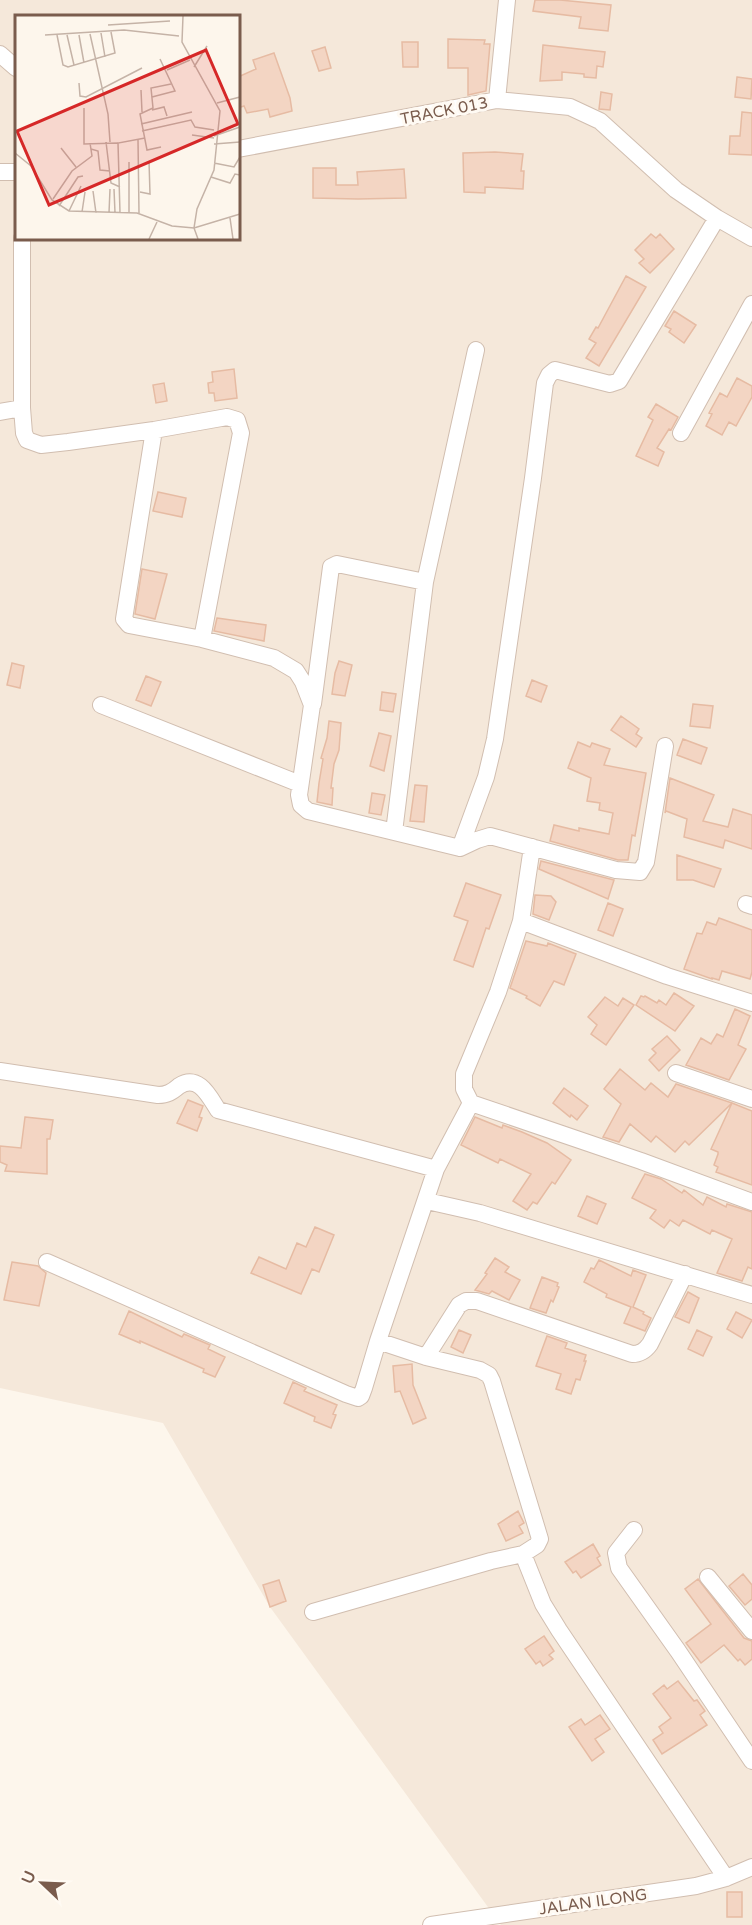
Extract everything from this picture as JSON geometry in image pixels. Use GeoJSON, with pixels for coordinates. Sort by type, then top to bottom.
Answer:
{"type":"FeatureCollection","features":[{"type":"Feature","properties":{"kind":"street"},"geometry":{"type":"LineString","coordinates":[[497,100],[507,0]]}},
{"type":"Feature","properties":{"kind":"street"},"geometry":{"type":"LineString","coordinates":[[0,54],[15,67]]}},
{"type":"Feature","properties":{"kind":"street","name":"TRACK 013"},"geometry":{"type":"LineString","coordinates":[[240,149],[497,100],[570,107],[600,121],[676,190],[752,238]]}},
{"type":"Feature","properties":{"kind":"street"},"geometry":{"type":"LineString","coordinates":[[460,848],[486,777],[495,739],[532,490],[545,383],[555,370],[610,384],[619,381],[717,218]]}},
{"type":"Feature","properties":{"kind":"street"},"geometry":{"type":"LineString","coordinates":[[22,240],[22,408],[25,438],[36,444],[68,442],[227,417],[237,420],[240,425],[241,433],[202,639]]}},
{"type":"Feature","properties":{"kind":"street"},"geometry":{"type":"LineString","coordinates":[[681,433],[752,304]]}},
{"type":"Feature","properties":{"kind":"street"},"geometry":{"type":"LineString","coordinates":[[394,832],[425,582],[476,350]]}},
{"type":"Feature","properties":{"kind":"street"},"geometry":{"type":"LineString","coordinates":[[0,412],[22,408]]}},
{"type":"Feature","properties":{"kind":"street"},"geometry":{"type":"LineString","coordinates":[[154,430],[124,619],[129,625],[202,639],[274,658],[296,671],[312,705]]}},
{"type":"Feature","properties":{"kind":"street"},"geometry":{"type":"LineString","coordinates":[[425,582],[337,564],[331,567],[300,784],[299,801],[308,811],[460,848],[490,836],[570,859],[634,872],[644,869],[664,746]]}},
{"type":"Feature","properties":{"kind":"street"},"geometry":{"type":"LineString","coordinates":[[101,705],[300,784]]}},
{"type":"Feature","properties":{"kind":"street"},"geometry":{"type":"LineString","coordinates":[[532,847],[521,921],[498,992],[464,1074],[464,1089],[471,1103],[752,1202]]}},
{"type":"Feature","properties":{"kind":"street"},"geometry":{"type":"LineString","coordinates":[[521,921],[667,976],[752,1004]]}},
{"type":"Feature","properties":{"kind":"street"},"geometry":{"type":"LineString","coordinates":[[0,1071],[158,1095],[170,1093],[184,1083],[192,1083],[207,1091],[218,1110],[436,1169]]}},
{"type":"Feature","properties":{"kind":"street"},"geometry":{"type":"LineString","coordinates":[[676,1072],[752,1099]]}},
{"type":"Feature","properties":{"kind":"street"},"geometry":{"type":"LineString","coordinates":[[47,1262],[354,1397],[361,1396],[436,1169],[471,1103]]}},
{"type":"Feature","properties":{"kind":"street"},"geometry":{"type":"LineString","coordinates":[[427,1201],[480,1213],[752,1295]]}},
{"type":"Feature","properties":{"kind":"street"},"geometry":{"type":"LineString","coordinates":[[426,1357],[459,1305],[466,1301],[477,1301],[632,1353],[640,1353],[650,1344],[685,1274]]}},
{"type":"Feature","properties":{"kind":"street"},"geometry":{"type":"LineString","coordinates":[[313,1612],[523,1554],[537,1545],[540,1539],[489,1375],[480,1370],[426,1357],[378,1341]]}},
{"type":"Feature","properties":{"kind":"street"},"geometry":{"type":"LineString","coordinates":[[634,1530],[616,1553],[619,1568],[752,1761]]}},
{"type":"Feature","properties":{"kind":"street"},"geometry":{"type":"LineString","coordinates":[[523,1554],[543,1604],[726,1878]]}},
{"type":"Feature","properties":{"kind":"street"},"geometry":{"type":"LineString","coordinates":[[708,1577],[752,1631]]}},
{"type":"Feature","properties":{"kind":"street","name":"JALAN ILONG"},"geometry":{"type":"LineString","coordinates":[[431,1925],[696,1886],[726,1878],[752,1867]]}},
{"type":"Feature","properties":{"kind":"shaded area"},"geometry":{"type":"Polygon","coordinates":[[[0,0],[752,0],[752,1925],[501,1925],[270,1607],[163,1423],[0,1388],[0,0]]]}},
{"type":"Feature","properties":{"kind":"building"},"geometry":{"type":"Polygon","coordinates":[[[535,0],[611,5],[608,31],[579,28],[581,17],[533,11],[535,0]]]}},
{"type":"Feature","properties":{"kind":"building"},"geometry":{"type":"Polygon","coordinates":[[[448,39],[485,40],[484,44],[490,44],[486,91],[468,95],[468,68],[448,68],[448,39]]]}},
{"type":"Feature","properties":{"kind":"building"},"geometry":{"type":"Polygon","coordinates":[[[402,42],[418,42],[418,67],[403,67],[402,42]]]}},
{"type":"Feature","properties":{"kind":"building"},"geometry":{"type":"Polygon","coordinates":[[[543,45],[605,52],[603,67],[597,66],[596,78],[584,77],[584,74],[562,72],[562,80],[540,81],[543,45]]]}},
{"type":"Feature","properties":{"kind":"building"},"geometry":{"type":"Polygon","coordinates":[[[325,47],[331,68],[319,71],[312,51],[325,47]]]}},
{"type":"Feature","properties":{"kind":"building"},"geometry":{"type":"Polygon","coordinates":[[[274,53],[290,98],[292,111],[270,117],[268,109],[247,113],[244,106],[240,107],[240,76],[256,69],[253,60],[274,53]]]}},
{"type":"Feature","properties":{"kind":"building"},"geometry":{"type":"Polygon","coordinates":[[[737,77],[752,79],[751,99],[735,97],[737,77]]]}},
{"type":"Feature","properties":{"kind":"building"},"geometry":{"type":"Polygon","coordinates":[[[601,92],[612,94],[610,110],[599,109],[601,92]]]}},
{"type":"Feature","properties":{"kind":"building"},"geometry":{"type":"Polygon","coordinates":[[[742,112],[752,113],[752,155],[729,154],[730,136],[740,136],[742,112]]]}},
{"type":"Feature","properties":{"kind":"building"},"geometry":{"type":"Polygon","coordinates":[[[463,153],[523,154],[521,171],[524,171],[523,189],[485,187],[485,193],[464,192],[463,153]]]}},
{"type":"Feature","properties":{"kind":"building"},"geometry":{"type":"Polygon","coordinates":[[[313,168],[336,168],[336,185],[358,185],[357,172],[404,169],[406,198],[313,198],[313,168]]]}},
{"type":"Feature","properties":{"kind":"building"},"geometry":{"type":"Polygon","coordinates":[[[651,234],[656,238],[660,234],[674,249],[650,273],[639,263],[644,259],[635,250],[651,234]]]}},
{"type":"Feature","properties":{"kind":"building"},"geometry":{"type":"Polygon","coordinates":[[[626,276],[646,287],[599,366],[586,358],[596,343],[589,339],[596,327],[598,328],[626,276]]]}},
{"type":"Feature","properties":{"kind":"building"},"geometry":{"type":"Polygon","coordinates":[[[674,311],[696,325],[684,343],[669,332],[671,329],[665,326],[674,311]]]}},
{"type":"Feature","properties":{"kind":"building"},"geometry":{"type":"Polygon","coordinates":[[[234,369],[237,398],[215,401],[214,393],[209,393],[208,383],[213,382],[212,372],[234,369]]]}},
{"type":"Feature","properties":{"kind":"building"},"geometry":{"type":"Polygon","coordinates":[[[737,378],[752,386],[752,397],[736,426],[729,422],[722,435],[706,426],[712,414],[709,413],[720,393],[727,397],[737,378]]]}},
{"type":"Feature","properties":{"kind":"building"},"geometry":{"type":"Polygon","coordinates":[[[164,383],[167,401],[156,403],[153,385],[164,383]]]}},
{"type":"Feature","properties":{"kind":"building"},"geometry":{"type":"Polygon","coordinates":[[[656,404],[678,417],[657,448],[664,452],[658,466],[636,456],[653,420],[648,417],[656,404]]]}},
{"type":"Feature","properties":{"kind":"building"},"geometry":{"type":"Polygon","coordinates":[[[158,492],[186,498],[182,517],[153,511],[158,492]]]}},
{"type":"Feature","properties":{"kind":"building"},"geometry":{"type":"Polygon","coordinates":[[[142,569],[167,574],[155,619],[135,614],[142,569]]]}},
{"type":"Feature","properties":{"kind":"building"},"geometry":{"type":"Polygon","coordinates":[[[217,618],[266,625],[264,641],[214,631],[217,618]]]}},
{"type":"Feature","properties":{"kind":"building"},"geometry":{"type":"Polygon","coordinates":[[[339,661],[352,665],[345,696],[332,694],[339,661]]]}},
{"type":"Feature","properties":{"kind":"building"},"geometry":{"type":"Polygon","coordinates":[[[12,663],[24,666],[20,688],[7,685],[12,663]]]}},
{"type":"Feature","properties":{"kind":"building"},"geometry":{"type":"Polygon","coordinates":[[[146,676],[161,682],[151,706],[136,700],[146,676]]]}},
{"type":"Feature","properties":{"kind":"building"},"geometry":{"type":"Polygon","coordinates":[[[532,680],[547,686],[541,702],[526,696],[532,680]]]}},
{"type":"Feature","properties":{"kind":"building"},"geometry":{"type":"Polygon","coordinates":[[[382,692],[396,694],[393,712],[380,710],[382,692]]]}},
{"type":"Feature","properties":{"kind":"building"},"geometry":{"type":"Polygon","coordinates":[[[693,704],[713,706],[710,728],[690,726],[693,704]]]}},
{"type":"Feature","properties":{"kind":"building"},"geometry":{"type":"Polygon","coordinates":[[[621,716],[639,729],[636,734],[642,738],[636,747],[611,730],[621,716]]]}},
{"type":"Feature","properties":{"kind":"building"},"geometry":{"type":"Polygon","coordinates":[[[329,721],[341,723],[339,750],[334,764],[331,788],[333,788],[332,805],[317,802],[323,759],[321,758],[329,721]]]}},
{"type":"Feature","properties":{"kind":"building"},"geometry":{"type":"Polygon","coordinates":[[[379,733],[391,736],[384,771],[370,766],[379,733]]]}},
{"type":"Feature","properties":{"kind":"building"},"geometry":{"type":"Polygon","coordinates":[[[683,739],[707,748],[701,764],[677,755],[683,739]]]}},
{"type":"Feature","properties":{"kind":"building"},"geometry":{"type":"Polygon","coordinates":[[[578,742],[590,747],[592,743],[610,749],[604,765],[646,773],[635,836],[632,835],[628,860],[618,860],[550,841],[554,825],[579,831],[579,828],[609,834],[613,813],[599,810],[600,803],[587,801],[591,778],[568,768],[578,742]]]}},
{"type":"Feature","properties":{"kind":"building"},"geometry":{"type":"Polygon","coordinates":[[[670,778],[714,795],[703,821],[728,827],[733,809],[752,815],[752,849],[725,840],[723,848],[684,837],[687,819],[666,811],[665,813],[670,778]]]}},
{"type":"Feature","properties":{"kind":"building"},"geometry":{"type":"Polygon","coordinates":[[[415,785],[427,786],[424,822],[410,821],[415,785]]]}},
{"type":"Feature","properties":{"kind":"building"},"geometry":{"type":"Polygon","coordinates":[[[372,793],[385,795],[381,815],[369,813],[372,793]]]}},
{"type":"Feature","properties":{"kind":"building"},"geometry":{"type":"Polygon","coordinates":[[[677,855],[721,869],[714,887],[693,880],[677,880],[677,855]]]}},
{"type":"Feature","properties":{"kind":"building"},"geometry":{"type":"Polygon","coordinates":[[[541,861],[614,880],[608,899],[539,869],[541,861]]]}},
{"type":"Feature","properties":{"kind":"building"},"geometry":{"type":"Polygon","coordinates":[[[466,883],[501,895],[489,929],[486,928],[473,967],[454,960],[468,921],[454,916],[466,883]]]}},
{"type":"Feature","properties":{"kind":"building"},"geometry":{"type":"Polygon","coordinates":[[[535,895],[551,896],[556,902],[549,920],[533,914],[535,895]]]}},
{"type":"Feature","properties":{"kind":"building"},"geometry":{"type":"Polygon","coordinates":[[[608,903],[623,909],[613,936],[598,930],[608,903]]]}},
{"type":"Feature","properties":{"kind":"building"},"geometry":{"type":"Polygon","coordinates":[[[719,918],[752,930],[750,979],[722,971],[719,980],[712,979],[684,969],[697,933],[702,934],[707,922],[716,925],[719,918]]]}},
{"type":"Feature","properties":{"kind":"building"},"geometry":{"type":"Polygon","coordinates":[[[526,941],[547,946],[548,943],[576,954],[564,985],[554,981],[540,1006],[526,998],[527,996],[510,988],[526,941]]]}},
{"type":"Feature","properties":{"kind":"building"},"geometry":{"type":"Polygon","coordinates":[[[674,993],[694,1006],[675,1031],[636,1005],[641,996],[645,996],[657,1003],[659,1000],[666,1005],[674,993]]]}},
{"type":"Feature","properties":{"kind":"building"},"geometry":{"type":"Polygon","coordinates":[[[605,997],[618,1006],[623,998],[634,1005],[606,1045],[591,1034],[597,1025],[588,1017],[605,997]]]}},
{"type":"Feature","properties":{"kind":"building"},"geometry":{"type":"Polygon","coordinates":[[[735,1009],[750,1016],[738,1045],[746,1049],[729,1080],[686,1065],[701,1038],[711,1044],[717,1034],[723,1037],[735,1009]]]}},
{"type":"Feature","properties":{"kind":"building"},"geometry":{"type":"Polygon","coordinates":[[[667,1036],[680,1050],[659,1071],[649,1060],[656,1053],[652,1049],[667,1036]]]}},
{"type":"Feature","properties":{"kind":"building"},"geometry":{"type":"Polygon","coordinates":[[[620,1069],[645,1090],[651,1083],[668,1097],[676,1084],[732,1103],[689,1145],[685,1141],[675,1152],[656,1136],[651,1142],[630,1124],[619,1142],[603,1137],[621,1104],[604,1089],[620,1069]]]}},
{"type":"Feature","properties":{"kind":"building"},"geometry":{"type":"Polygon","coordinates":[[[564,1088],[588,1106],[577,1120],[553,1103],[564,1088]]]}},
{"type":"Feature","properties":{"kind":"building"},"geometry":{"type":"Polygon","coordinates":[[[188,1100],[203,1106],[199,1117],[202,1118],[197,1131],[177,1123],[188,1100]]]}},
{"type":"Feature","properties":{"kind":"building"},"geometry":{"type":"Polygon","coordinates":[[[732,1103],[752,1111],[752,1185],[716,1172],[718,1167],[714,1165],[718,1152],[711,1149],[732,1103]]]}},
{"type":"Feature","properties":{"kind":"building"},"geometry":{"type":"Polygon","coordinates":[[[25,1117],[53,1120],[50,1139],[47,1139],[47,1174],[5,1171],[7,1165],[0,1162],[0,1146],[21,1148],[25,1117]]]}},
{"type":"Feature","properties":{"kind":"building"},"geometry":{"type":"Polygon","coordinates":[[[475,1117],[502,1128],[503,1125],[547,1143],[571,1160],[555,1184],[552,1182],[537,1204],[533,1202],[527,1210],[513,1201],[531,1174],[500,1159],[498,1163],[461,1145],[475,1117]]]}},
{"type":"Feature","properties":{"kind":"building"},"geometry":{"type":"Polygon","coordinates":[[[645,1174],[661,1179],[682,1193],[684,1190],[703,1205],[707,1197],[726,1207],[727,1204],[752,1212],[752,1269],[748,1267],[742,1281],[717,1273],[732,1239],[712,1230],[710,1234],[683,1220],[679,1226],[670,1220],[664,1228],[650,1218],[656,1210],[632,1198],[645,1174]]]}},
{"type":"Feature","properties":{"kind":"building"},"geometry":{"type":"Polygon","coordinates":[[[587,1196],[606,1204],[597,1224],[578,1216],[587,1196]]]}},
{"type":"Feature","properties":{"kind":"building"},"geometry":{"type":"Polygon","coordinates":[[[315,1227],[334,1235],[319,1272],[312,1269],[301,1294],[251,1273],[259,1257],[286,1269],[297,1243],[306,1247],[315,1227]]]}},
{"type":"Feature","properties":{"kind":"building"},"geometry":{"type":"Polygon","coordinates":[[[495,1258],[509,1267],[505,1272],[520,1280],[509,1300],[492,1291],[489,1294],[475,1290],[495,1258]]]}},
{"type":"Feature","properties":{"kind":"building"},"geometry":{"type":"Polygon","coordinates":[[[599,1260],[631,1276],[633,1270],[646,1275],[633,1307],[651,1318],[645,1331],[624,1323],[631,1307],[606,1297],[607,1294],[584,1282],[591,1268],[594,1269],[599,1260]]]}},
{"type":"Feature","properties":{"kind":"building"},"geometry":{"type":"Polygon","coordinates":[[[12,1262],[38,1266],[46,1273],[39,1306],[4,1300],[12,1262]]]}},
{"type":"Feature","properties":{"kind":"building"},"geometry":{"type":"Polygon","coordinates":[[[542,1277],[558,1283],[559,1287],[546,1313],[530,1308],[542,1277]]]}},
{"type":"Feature","properties":{"kind":"building"},"geometry":{"type":"Polygon","coordinates":[[[688,1292],[699,1298],[689,1323],[675,1317],[688,1292]]]}},
{"type":"Feature","properties":{"kind":"building"},"geometry":{"type":"Polygon","coordinates":[[[129,1311],[182,1337],[184,1334],[210,1345],[208,1349],[225,1357],[215,1377],[203,1372],[204,1369],[119,1334],[129,1311]]]}},
{"type":"Feature","properties":{"kind":"building"},"geometry":{"type":"Polygon","coordinates":[[[736,1312],[752,1320],[742,1338],[727,1329],[736,1312]]]}},
{"type":"Feature","properties":{"kind":"building"},"geometry":{"type":"Polygon","coordinates":[[[459,1330],[471,1335],[463,1353],[451,1347],[459,1330]]]}},
{"type":"Feature","properties":{"kind":"building"},"geometry":{"type":"Polygon","coordinates":[[[697,1330],[712,1337],[703,1356],[688,1349],[697,1330]]]}},
{"type":"Feature","properties":{"kind":"building"},"geometry":{"type":"Polygon","coordinates":[[[547,1336],[567,1343],[565,1348],[586,1355],[580,1380],[576,1379],[571,1394],[556,1389],[561,1374],[536,1366],[547,1336]]]}},
{"type":"Feature","properties":{"kind":"building"},"geometry":{"type":"Polygon","coordinates":[[[412,1364],[413,1385],[426,1418],[413,1424],[400,1391],[395,1392],[393,1366],[412,1364]]]}},
{"type":"Feature","properties":{"kind":"building"},"geometry":{"type":"Polygon","coordinates":[[[293,1382],[306,1388],[304,1391],[337,1405],[331,1428],[314,1421],[315,1417],[284,1403],[293,1382]]]}},
{"type":"Feature","properties":{"kind":"building"},"geometry":{"type":"Polygon","coordinates":[[[518,1511],[524,1523],[519,1526],[523,1533],[506,1541],[498,1524],[518,1511]]]}},
{"type":"Feature","properties":{"kind":"building"},"geometry":{"type":"Polygon","coordinates":[[[593,1544],[600,1556],[597,1558],[601,1565],[581,1578],[576,1571],[573,1573],[565,1562],[593,1544]]]}},
{"type":"Feature","properties":{"kind":"building"},"geometry":{"type":"Polygon","coordinates":[[[743,1574],[752,1585],[752,1599],[745,1605],[729,1586],[743,1574]]]}},
{"type":"Feature","properties":{"kind":"building"},"geometry":{"type":"Polygon","coordinates":[[[698,1579],[744,1638],[752,1641],[752,1659],[745,1665],[740,1659],[738,1661],[724,1645],[701,1663],[686,1643],[711,1624],[685,1589],[698,1579]]]}},
{"type":"Feature","properties":{"kind":"building"},"geometry":{"type":"Polygon","coordinates":[[[279,1580],[286,1601],[270,1607],[263,1585],[279,1580]]]}},
{"type":"Feature","properties":{"kind":"building"},"geometry":{"type":"Polygon","coordinates":[[[544,1636],[554,1651],[549,1655],[553,1659],[543,1666],[540,1661],[536,1664],[525,1649],[544,1636]]]}},
{"type":"Feature","properties":{"kind":"building"},"geometry":{"type":"Polygon","coordinates":[[[678,1681],[705,1711],[700,1715],[707,1725],[662,1754],[653,1740],[663,1733],[659,1727],[671,1718],[653,1694],[664,1685],[667,1689],[678,1681]]]}},
{"type":"Feature","properties":{"kind":"building"},"geometry":{"type":"Polygon","coordinates":[[[600,1715],[610,1729],[595,1739],[604,1752],[592,1761],[569,1727],[581,1719],[585,1725],[600,1715]]]}},
{"type":"Feature","properties":{"kind":"building"},"geometry":{"type":"Polygon","coordinates":[[[727,1892],[742,1892],[742,1917],[727,1917],[727,1892]]]}}]}
